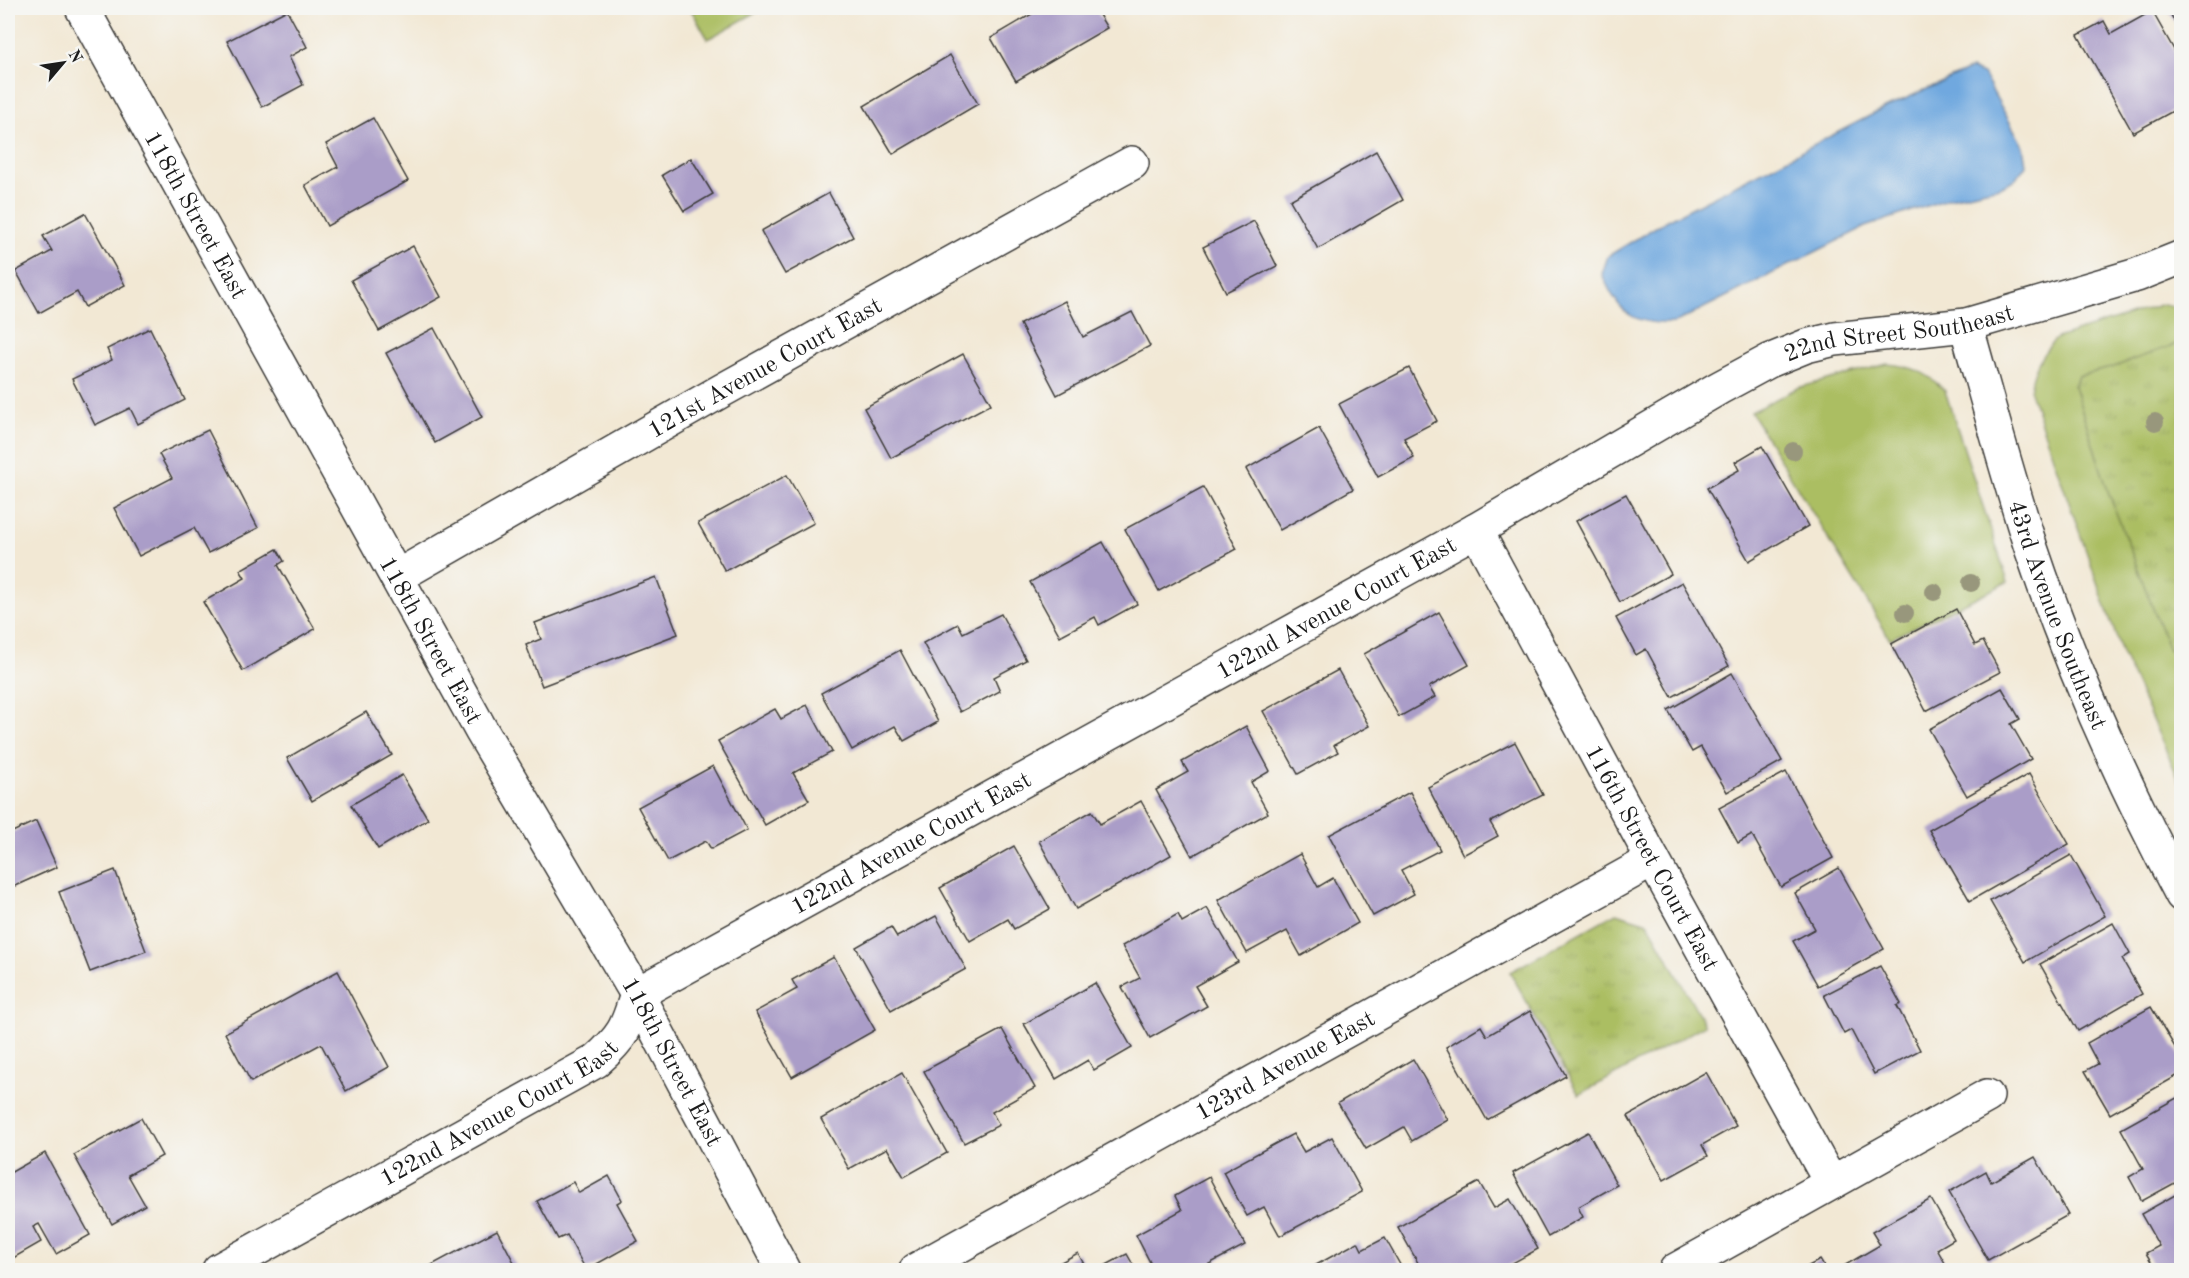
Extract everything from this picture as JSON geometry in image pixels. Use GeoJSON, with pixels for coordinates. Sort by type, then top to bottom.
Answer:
{"type":"FeatureCollection","features":[{"type":"Feature","properties":{"kind":"street","name":"118th Street East"},"geometry":{"type":"LineString","coordinates":[[82,8],[398,576],[481,730],[637,994],[783,1270]]}},
{"type":"Feature","properties":{"kind":"street","name":"121st Avenue Court East"},"geometry":{"type":"LineString","coordinates":[[398,576],[721,391],[1132,164]]}},
{"type":"Feature","properties":{"kind":"street","name":"22nd Street Southeast"},"geometry":{"type":"LineString","coordinates":[[1631,441],[1719,388],[1806,346],[1867,335],[1966,325],[2137,275],[2181,257]]}},
{"type":"Feature","properties":{"kind":"street","name":"43rd Avenue Southeast"},"geometry":{"type":"LineString","coordinates":[[1966,325],[2031,548],[2063,638],[2149,833],[2181,895]]}},
{"type":"Feature","properties":{"kind":"street","name":"122nd Avenue Court East"},"geometry":{"type":"LineString","coordinates":[[219,1270],[596,1061],[615,1044],[628,1026],[637,994],[1476,530],[1631,441]]}},
{"type":"Feature","properties":{"kind":"street","name":"116th Street Court East"},"geometry":{"type":"LineString","coordinates":[[1476,530],[1653,860],[1831,1184]]}},
{"type":"Feature","properties":{"kind":"street","name":"123rd Avenue East"},"geometry":{"type":"LineString","coordinates":[[916,1270],[1653,860]]}},
{"type":"Feature","properties":{"kind":"street"},"geometry":{"type":"LineString","coordinates":[[1676,1270],[1987,1096]]}},
{"type":"Feature","properties":{"kind":"green space"},"geometry":{"type":"Polygon","coordinates":[[[690,8],[764,8],[708,39],[690,8]]]}},
{"type":"Feature","properties":{"kind":"green space"},"geometry":{"type":"Polygon","coordinates":[[[2163,304],[2181,308],[2181,784],[2122,653],[2030,392],[2038,363],[2057,338],[2163,304]]]}},
{"type":"Feature","properties":{"kind":"green space"},"geometry":{"type":"Polygon","coordinates":[[[2181,342],[2181,658],[2177,648],[2169,650],[2109,494],[2074,386],[2078,376],[2111,368],[2181,342]]]}},
{"type":"Feature","properties":{"kind":"green space"},"geometry":{"type":"Polygon","coordinates":[[[1887,364],[1919,371],[1945,391],[2008,582],[1890,639],[1751,412],[1797,388],[1887,364]]]}},
{"type":"Feature","properties":{"kind":"green space"},"geometry":{"type":"Polygon","coordinates":[[[1616,913],[1648,923],[1705,1025],[1579,1095],[1510,972],[1616,913]]]}},
{"type":"Feature","properties":{"kind":"water"},"geometry":{"type":"Polygon","coordinates":[[[1971,69],[1983,74],[2023,146],[2026,165],[2016,179],[1999,187],[1950,198],[1865,227],[1674,323],[1647,322],[1637,318],[1628,314],[1614,298],[1602,274],[1608,256],[1664,222],[1885,108],[1971,69]]]}},
{"type":"Feature","properties":{"kind":"building"},"geometry":{"type":"Polygon","coordinates":[[[1042,8],[1095,8],[1107,28],[1016,81],[991,38],[1042,8]]]}},
{"type":"Feature","properties":{"kind":"building"},"geometry":{"type":"Polygon","coordinates":[[[2182,8],[2182,34],[2168,10],[2182,8]]]}},
{"type":"Feature","properties":{"kind":"building"},"geometry":{"type":"Polygon","coordinates":[[[287,10],[307,47],[289,57],[303,85],[262,107],[227,41],[287,10]]]}},
{"type":"Feature","properties":{"kind":"building"},"geometry":{"type":"Polygon","coordinates":[[[2152,11],[2182,64],[2182,106],[2133,133],[2078,35],[2104,21],[2111,34],[2152,11]]]}},
{"type":"Feature","properties":{"kind":"building"},"geometry":{"type":"Polygon","coordinates":[[[950,55],[978,104],[893,154],[864,106],[950,55]]]}},
{"type":"Feature","properties":{"kind":"building"},"geometry":{"type":"Polygon","coordinates":[[[373,118],[408,181],[327,226],[305,185],[338,167],[326,144],[373,118]]]}},
{"type":"Feature","properties":{"kind":"building"},"geometry":{"type":"Polygon","coordinates":[[[1376,151],[1403,200],[1318,249],[1290,200],[1376,151]]]}},
{"type":"Feature","properties":{"kind":"building"},"geometry":{"type":"Polygon","coordinates":[[[691,158],[713,194],[684,211],[662,175],[691,158]]]}},
{"type":"Feature","properties":{"kind":"building"},"geometry":{"type":"Polygon","coordinates":[[[829,193],[853,237],[785,274],[761,231],[829,193]]]}},
{"type":"Feature","properties":{"kind":"building"},"geometry":{"type":"Polygon","coordinates":[[[85,213],[125,285],[85,307],[77,292],[39,313],[16,271],[52,251],[43,236],[85,213]]]}},
{"type":"Feature","properties":{"kind":"building"},"geometry":{"type":"Polygon","coordinates":[[[1254,221],[1277,266],[1226,292],[1203,247],[1254,221]]]}},
{"type":"Feature","properties":{"kind":"building"},"geometry":{"type":"Polygon","coordinates":[[[413,246],[441,297],[379,331],[351,280],[413,246]]]}},
{"type":"Feature","properties":{"kind":"building"},"geometry":{"type":"Polygon","coordinates":[[[1065,301],[1083,337],[1132,312],[1150,346],[1057,395],[1020,324],[1065,301]]]}},
{"type":"Feature","properties":{"kind":"building"},"geometry":{"type":"Polygon","coordinates":[[[150,328],[185,400],[138,424],[130,408],[95,425],[72,379],[112,360],[107,349],[150,328]]]}},
{"type":"Feature","properties":{"kind":"building"},"geometry":{"type":"Polygon","coordinates":[[[434,328],[482,417],[435,443],[386,353],[434,328]]]}},
{"type":"Feature","properties":{"kind":"building"},"geometry":{"type":"Polygon","coordinates":[[[963,354],[991,404],[891,458],[864,408],[963,354]]]}},
{"type":"Feature","properties":{"kind":"building"},"geometry":{"type":"Polygon","coordinates":[[[1409,368],[1437,421],[1404,438],[1414,458],[1378,477],[1339,404],[1409,368]]]}},
{"type":"Feature","properties":{"kind":"building"},"geometry":{"type":"Polygon","coordinates":[[[1319,428],[1353,489],[1280,530],[1246,469],[1319,428]]]}},
{"type":"Feature","properties":{"kind":"building"},"geometry":{"type":"Polygon","coordinates":[[[208,430],[258,528],[208,553],[194,528],[139,556],[114,508],[172,478],[159,454],[208,430]]]}},
{"type":"Feature","properties":{"kind":"building"},"geometry":{"type":"Polygon","coordinates":[[[1762,446],[1808,526],[1749,561],[1707,488],[1739,470],[1735,462],[1762,446]]]}},
{"type":"Feature","properties":{"kind":"building"},"geometry":{"type":"Polygon","coordinates":[[[787,475],[814,523],[725,571],[698,523],[787,475]]]}},
{"type":"Feature","properties":{"kind":"building"},"geometry":{"type":"Polygon","coordinates":[[[1203,487],[1237,549],[1159,591],[1125,529],[1203,487]]]}},
{"type":"Feature","properties":{"kind":"building"},"geometry":{"type":"Polygon","coordinates":[[[1626,494],[1671,574],[1620,602],[1576,521],[1626,494]]]}},
{"type":"Feature","properties":{"kind":"building"},"geometry":{"type":"Polygon","coordinates":[[[1103,542],[1137,604],[1099,625],[1095,617],[1060,636],[1030,582],[1103,542]]]}},
{"type":"Feature","properties":{"kind":"building"},"geometry":{"type":"Polygon","coordinates":[[[277,549],[284,561],[278,565],[315,629],[243,671],[203,602],[245,578],[240,570],[277,549]]]}},
{"type":"Feature","properties":{"kind":"building"},"geometry":{"type":"Polygon","coordinates":[[[656,577],[678,634],[542,686],[526,645],[541,639],[535,623],[656,577]]]}},
{"type":"Feature","properties":{"kind":"building"},"geometry":{"type":"Polygon","coordinates":[[[1682,582],[1729,666],[1672,697],[1646,649],[1636,655],[1616,618],[1682,582]]]}},
{"type":"Feature","properties":{"kind":"building"},"geometry":{"type":"Polygon","coordinates":[[[1956,609],[1975,645],[1983,641],[2000,672],[1926,711],[1891,644],[1956,609]]]}},
{"type":"Feature","properties":{"kind":"building"},"geometry":{"type":"Polygon","coordinates":[[[1439,612],[1469,665],[1429,687],[1435,697],[1399,717],[1364,654],[1439,612]]]}},
{"type":"Feature","properties":{"kind":"building"},"geometry":{"type":"Polygon","coordinates":[[[1001,614],[1026,660],[994,677],[1000,691],[960,712],[923,643],[958,624],[963,633],[1001,614]]]}},
{"type":"Feature","properties":{"kind":"building"},"geometry":{"type":"Polygon","coordinates":[[[900,650],[938,722],[904,741],[895,726],[852,750],[821,693],[900,650]]]}},
{"type":"Feature","properties":{"kind":"building"},"geometry":{"type":"Polygon","coordinates":[[[1338,670],[1369,726],[1334,745],[1338,752],[1298,774],[1263,711],[1338,670]]]}},
{"type":"Feature","properties":{"kind":"building"},"geometry":{"type":"Polygon","coordinates":[[[1732,673],[1782,761],[1727,792],[1701,747],[1692,752],[1668,710],[1732,673]]]}},
{"type":"Feature","properties":{"kind":"building"},"geometry":{"type":"Polygon","coordinates":[[[2002,688],[2020,719],[2011,724],[2031,759],[1967,796],[1929,729],[2002,688]]]}},
{"type":"Feature","properties":{"kind":"building"},"geometry":{"type":"Polygon","coordinates":[[[807,705],[832,752],[793,773],[809,800],[765,825],[718,741],[775,709],[781,719],[807,705]]]}},
{"type":"Feature","properties":{"kind":"building"},"geometry":{"type":"Polygon","coordinates":[[[366,712],[392,755],[312,801],[287,758],[366,712]]]}},
{"type":"Feature","properties":{"kind":"building"},"geometry":{"type":"Polygon","coordinates":[[[1246,726],[1270,771],[1251,782],[1268,813],[1192,856],[1156,790],[1188,772],[1182,762],[1246,726]]]}},
{"type":"Feature","properties":{"kind":"building"},"geometry":{"type":"Polygon","coordinates":[[[1515,742],[1543,795],[1490,822],[1498,836],[1463,855],[1428,787],[1515,742]]]}},
{"type":"Feature","properties":{"kind":"building"},"geometry":{"type":"Polygon","coordinates":[[[713,766],[747,830],[711,849],[706,841],[668,861],[638,807],[713,766]]]}},
{"type":"Feature","properties":{"kind":"building"},"geometry":{"type":"Polygon","coordinates":[[[1786,772],[1833,858],[1781,887],[1752,835],[1738,843],[1719,808],[1786,772]]]}},
{"type":"Feature","properties":{"kind":"building"},"geometry":{"type":"Polygon","coordinates":[[[2029,774],[2069,844],[1970,901],[1929,830],[2029,774]]]}},
{"type":"Feature","properties":{"kind":"building"},"geometry":{"type":"Polygon","coordinates":[[[402,775],[428,819],[378,849],[351,805],[402,775]]]}},
{"type":"Feature","properties":{"kind":"building"},"geometry":{"type":"Polygon","coordinates":[[[1410,792],[1440,850],[1401,870],[1414,894],[1373,916],[1329,835],[1410,792]]]}},
{"type":"Feature","properties":{"kind":"building"},"geometry":{"type":"Polygon","coordinates":[[[1141,801],[1171,855],[1076,909],[1039,841],[1092,811],[1100,824],[1141,801]]]}},
{"type":"Feature","properties":{"kind":"building"},"geometry":{"type":"Polygon","coordinates":[[[36,821],[57,867],[8,889],[8,834],[36,821]]]}},
{"type":"Feature","properties":{"kind":"building"},"geometry":{"type":"Polygon","coordinates":[[[1014,846],[1050,909],[1014,929],[1008,919],[970,941],[940,888],[1014,846]]]}},
{"type":"Feature","properties":{"kind":"building"},"geometry":{"type":"Polygon","coordinates":[[[1300,854],[1318,887],[1333,878],[1358,923],[1301,956],[1287,931],[1247,953],[1218,900],[1300,854]]]}},
{"type":"Feature","properties":{"kind":"building"},"geometry":{"type":"Polygon","coordinates":[[[2071,855],[2105,916],[2025,962],[1990,901],[2071,855]]]}},
{"type":"Feature","properties":{"kind":"building"},"geometry":{"type":"Polygon","coordinates":[[[1839,868],[1884,949],[1818,986],[1793,941],[1815,929],[1795,893],[1839,868]]]}},
{"type":"Feature","properties":{"kind":"building"},"geometry":{"type":"Polygon","coordinates":[[[115,870],[146,951],[90,972],[59,892],[115,870]]]}},
{"type":"Feature","properties":{"kind":"building"},"geometry":{"type":"Polygon","coordinates":[[[1207,908],[1238,962],[1195,986],[1207,1006],[1150,1038],[1122,987],[1140,978],[1122,946],[1178,914],[1182,922],[1207,908]]]}},
{"type":"Feature","properties":{"kind":"building"},"geometry":{"type":"Polygon","coordinates":[[[936,916],[966,969],[891,1010],[856,947],[891,927],[897,937],[936,916]]]}},
{"type":"Feature","properties":{"kind":"building"},"geometry":{"type":"Polygon","coordinates":[[[2113,923],[2130,954],[2122,959],[2142,994],[2078,1031],[2040,964],[2113,923]]]}},
{"type":"Feature","properties":{"kind":"building"},"geometry":{"type":"Polygon","coordinates":[[[834,957],[875,1030],[792,1077],[755,1012],[797,989],[792,980],[834,957]]]}},
{"type":"Feature","properties":{"kind":"building"},"geometry":{"type":"Polygon","coordinates":[[[1880,966],[1901,1004],[1897,1006],[1920,1050],[1874,1074],[1851,1030],[1844,1034],[1824,995],[1880,966]]]}},
{"type":"Feature","properties":{"kind":"building"},"geometry":{"type":"Polygon","coordinates":[[[338,971],[389,1067],[346,1091],[321,1044],[251,1082],[225,1033],[338,971]]]}},
{"type":"Feature","properties":{"kind":"building"},"geometry":{"type":"Polygon","coordinates":[[[1095,983],[1132,1048],[1094,1070],[1088,1060],[1056,1079],[1024,1024],[1095,983]]]}},
{"type":"Feature","properties":{"kind":"building"},"geometry":{"type":"Polygon","coordinates":[[[2151,1007],[2182,1059],[2182,1073],[2110,1114],[2085,1071],[2098,1064],[2087,1043],[2151,1007]]]}},
{"type":"Feature","properties":{"kind":"building"},"geometry":{"type":"Polygon","coordinates":[[[1530,1011],[1566,1076],[1487,1120],[1446,1047],[1481,1026],[1487,1036],[1530,1011]]]}},
{"type":"Feature","properties":{"kind":"building"},"geometry":{"type":"Polygon","coordinates":[[[1002,1029],[1035,1088],[992,1112],[999,1125],[964,1143],[924,1071],[1002,1029]]]}},
{"type":"Feature","properties":{"kind":"building"},"geometry":{"type":"Polygon","coordinates":[[[1413,1059],[1448,1120],[1412,1141],[1404,1127],[1366,1149],[1338,1103],[1413,1059]]]}},
{"type":"Feature","properties":{"kind":"building"},"geometry":{"type":"Polygon","coordinates":[[[1706,1072],[1736,1126],[1702,1145],[1708,1156],[1664,1180],[1628,1116],[1706,1072]]]}},
{"type":"Feature","properties":{"kind":"building"},"geometry":{"type":"Polygon","coordinates":[[[902,1073],[947,1153],[904,1177],[887,1148],[849,1169],[821,1119],[902,1073]]]}},
{"type":"Feature","properties":{"kind":"building"},"geometry":{"type":"Polygon","coordinates":[[[2182,1095],[2182,1179],[2142,1201],[2129,1177],[2143,1169],[2121,1129],[2182,1095]]]}},
{"type":"Feature","properties":{"kind":"building"},"geometry":{"type":"Polygon","coordinates":[[[141,1118],[162,1156],[128,1175],[145,1205],[112,1224],[74,1155],[141,1118]]]}},
{"type":"Feature","properties":{"kind":"building"},"geometry":{"type":"Polygon","coordinates":[[[1588,1132],[1617,1185],[1578,1207],[1583,1217],[1548,1237],[1513,1173],[1588,1132]]]}},
{"type":"Feature","properties":{"kind":"building"},"geometry":{"type":"Polygon","coordinates":[[[1293,1134],[1304,1152],[1332,1137],[1362,1192],[1280,1236],[1264,1207],[1247,1216],[1223,1172],[1293,1134]]]}},
{"type":"Feature","properties":{"kind":"building"},"geometry":{"type":"Polygon","coordinates":[[[45,1153],[90,1235],[56,1254],[39,1224],[33,1227],[41,1242],[8,1261],[8,1174],[45,1153]]]}},
{"type":"Feature","properties":{"kind":"building"},"geometry":{"type":"Polygon","coordinates":[[[2035,1157],[2068,1215],[1988,1260],[1949,1192],[1986,1171],[1991,1182],[2035,1157]]]}},
{"type":"Feature","properties":{"kind":"building"},"geometry":{"type":"Polygon","coordinates":[[[609,1176],[622,1200],[617,1203],[638,1241],[586,1270],[567,1235],[558,1239],[537,1201],[573,1182],[579,1193],[609,1176]]]}},
{"type":"Feature","properties":{"kind":"building"},"geometry":{"type":"Polygon","coordinates":[[[1209,1177],[1245,1245],[1198,1270],[1154,1270],[1136,1235],[1182,1210],[1175,1196],[1209,1177]]]}},
{"type":"Feature","properties":{"kind":"building"},"geometry":{"type":"Polygon","coordinates":[[[1479,1182],[1494,1208],[1510,1199],[1538,1249],[1500,1270],[1474,1270],[1471,1265],[1461,1270],[1422,1270],[1398,1227],[1479,1182]]]}},
{"type":"Feature","properties":{"kind":"building"},"geometry":{"type":"Polygon","coordinates":[[[2182,1191],[2182,1270],[2156,1270],[2146,1253],[2159,1246],[2141,1214],[2182,1191]]]}},
{"type":"Feature","properties":{"kind":"building"},"geometry":{"type":"Polygon","coordinates":[[[1931,1199],[1954,1239],[1937,1249],[1949,1270],[1844,1270],[1842,1267],[1880,1245],[1872,1232],[1931,1199]]]}},
{"type":"Feature","properties":{"kind":"building"},"geometry":{"type":"Polygon","coordinates":[[[497,1230],[518,1270],[430,1270],[428,1267],[497,1230]]]}},
{"type":"Feature","properties":{"kind":"building"},"geometry":{"type":"Polygon","coordinates":[[[1385,1238],[1403,1270],[1307,1270],[1358,1242],[1362,1250],[1385,1238]]]}},
{"type":"Feature","properties":{"kind":"building"},"geometry":{"type":"Polygon","coordinates":[[[1078,1253],[1087,1270],[1046,1270],[1078,1253]]]}},
{"type":"Feature","properties":{"kind":"building"},"geometry":{"type":"Polygon","coordinates":[[[1127,1254],[1136,1270],[1097,1270],[1127,1254]]]}},
{"type":"Feature","properties":{"kind":"building"},"geometry":{"type":"Polygon","coordinates":[[[1820,1260],[1826,1270],[1801,1270],[1820,1260]]]}}]}
